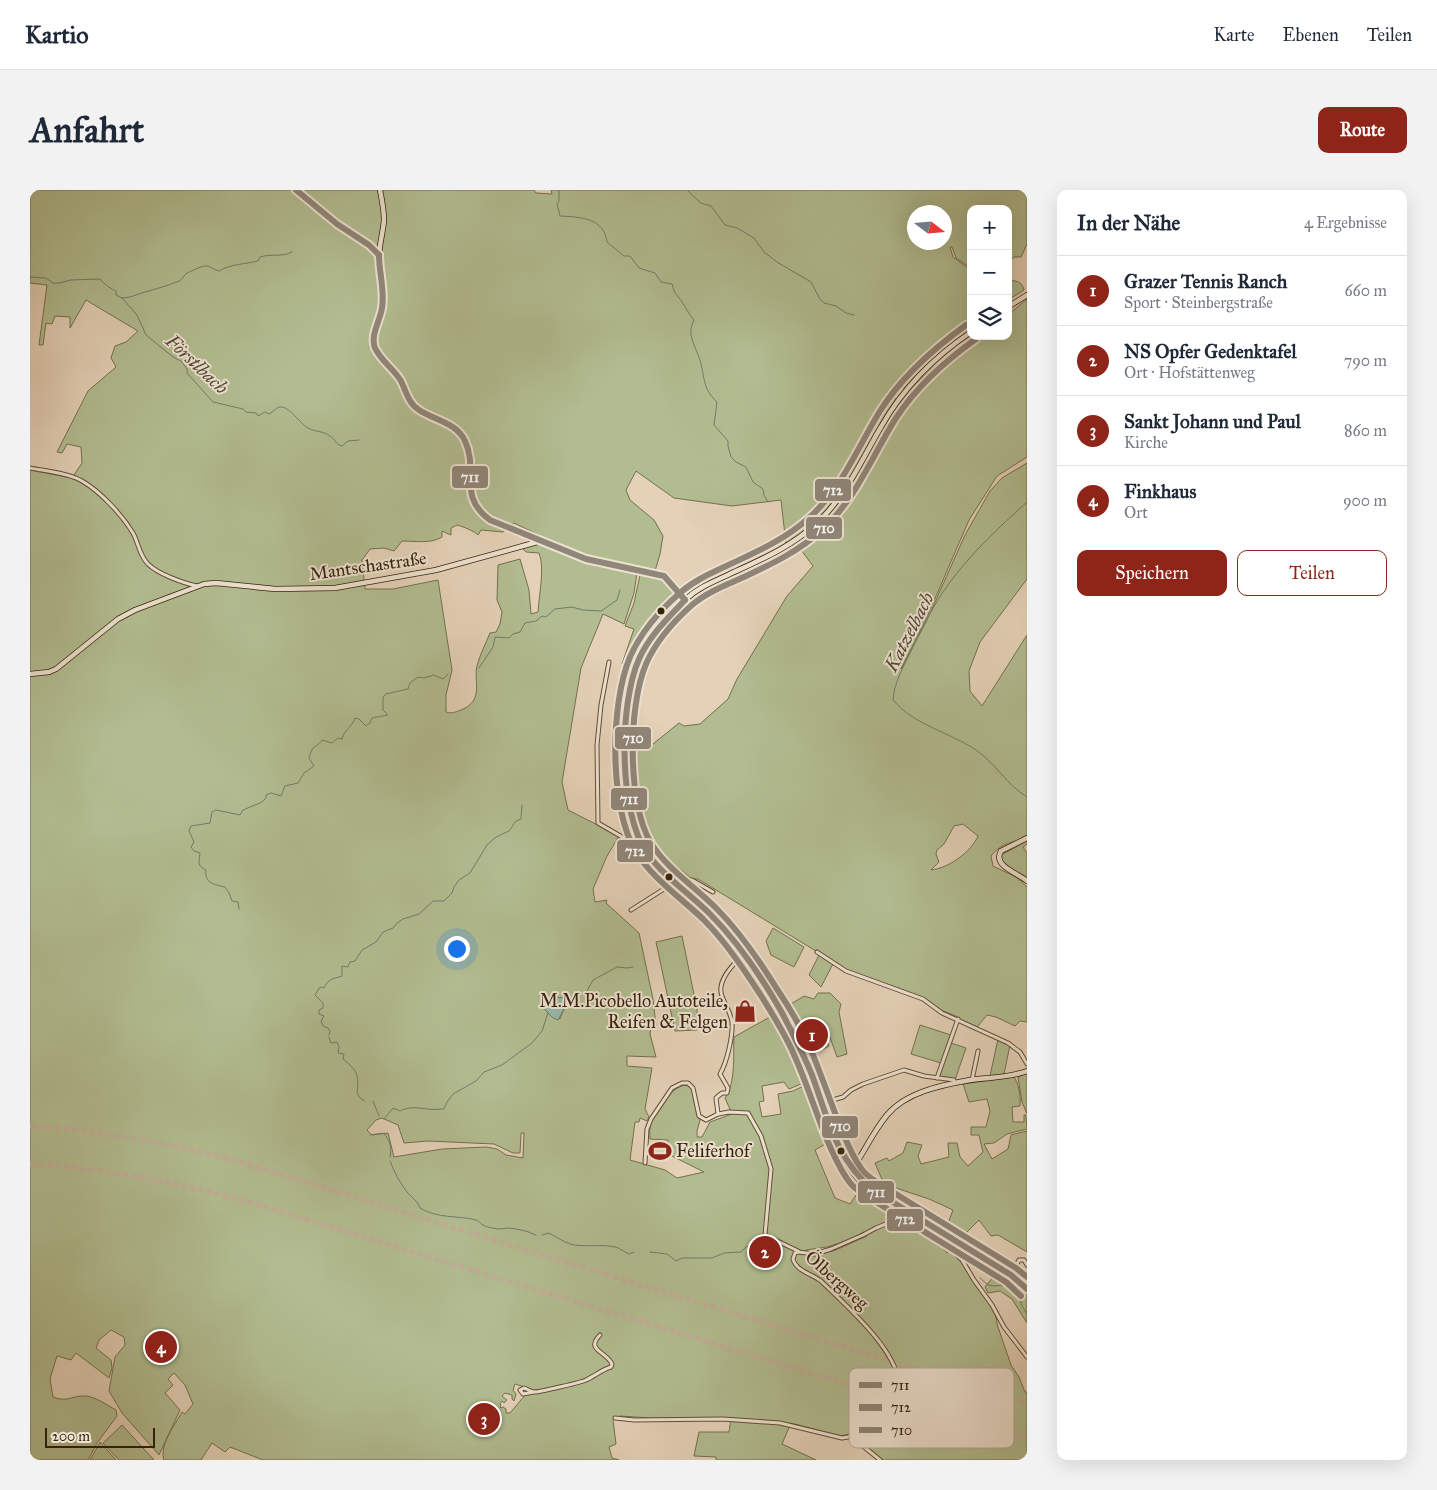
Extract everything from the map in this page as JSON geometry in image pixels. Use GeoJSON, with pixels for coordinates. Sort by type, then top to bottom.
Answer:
{"type":"FeatureCollection","features":[{"type":"Feature","properties":{"kind":"main road"},"geometry":{"type":"LineString","coordinates":[[296,190],[338,224],[369,245],[379,255]]}},
{"type":"Feature","properties":{"kind":"main road"},"geometry":{"type":"LineString","coordinates":[[380,190],[384,211],[379,255],[383,298],[374,339],[376,350],[398,376],[416,408],[455,429],[464,439],[470,465],[471,497],[477,511],[490,520],[586,560],[664,576],[685,600]]}},
{"type":"Feature","properties":{"kind":"main road"},"geometry":{"type":"LineString","coordinates":[[1012,304],[1027,295]]}},
{"type":"Feature","properties":{"kind":"main road"},"geometry":{"type":"LineString","coordinates":[[967,335],[933,362],[900,399],[882,424],[844,491],[834,506],[820,521],[786,547],[707,585],[685,600],[668,617],[646,646],[636,666],[628,690],[626,732],[628,796],[633,825],[641,843],[659,866],[732,937],[777,1005],[801,1049],[841,1151],[860,1180],[866,1186],[1011,1275],[1027,1289]]}},
{"type":"Feature","properties":{"kind":"main road","name":"Mantschastraße"},"geometry":{"type":"LineString","coordinates":[[30,674],[49,672],[56,669],[118,619],[135,610],[197,586],[210,583],[275,589],[335,588],[436,570],[541,541]]}},
{"type":"Feature","properties":{"kind":"main road"},"geometry":{"type":"LineString","coordinates":[[1027,838],[1001,851],[998,855],[998,860],[1002,865],[1022,876],[1027,881]]}},
{"type":"Feature","properties":{"kind":"main road"},"geometry":{"type":"LineString","coordinates":[[852,1170],[877,1129],[898,1104],[910,1098],[956,1083],[1016,1075],[1027,1071]]}},
{"type":"Feature","properties":{"kind":"street"},"geometry":{"type":"LineString","coordinates":[[30,468],[76,478],[97,491],[131,531],[141,554],[148,564],[160,572],[197,586]]}},
{"type":"Feature","properties":{"kind":"street"},"geometry":{"type":"LineString","coordinates":[[186,583],[188,590]]}},
{"type":"Feature","properties":{"kind":"street"},"geometry":{"type":"LineString","coordinates":[[609,662],[601,705],[597,745],[598,823],[629,841],[641,843]]}},
{"type":"Feature","properties":{"kind":"street"},"geometry":{"type":"LineString","coordinates":[[631,910],[675,882],[692,880],[713,892]]}},
{"type":"Feature","properties":{"kind":"street"},"geometry":{"type":"LineString","coordinates":[[817,952],[846,971],[918,996],[942,1013],[1014,1046],[1027,1064]]}},
{"type":"Feature","properties":{"kind":"street"},"geometry":{"type":"LineString","coordinates":[[718,1114],[716,1098],[718,1095],[728,1091],[720,1074],[725,1067],[732,1029],[732,1021],[720,994],[720,986],[730,968],[744,954]]}},
{"type":"Feature","properties":{"kind":"street"},"geometry":{"type":"LineString","coordinates":[[937,1078],[958,1019]]}},
{"type":"Feature","properties":{"kind":"street"},"geometry":{"type":"LineString","coordinates":[[972,1080],[978,1051]]}},
{"type":"Feature","properties":{"kind":"street"},"geometry":{"type":"LineString","coordinates":[[822,1103],[843,1097],[851,1090],[863,1084],[904,1070],[924,1076],[954,1080],[956,1083]]}},
{"type":"Feature","properties":{"kind":"street"},"geometry":{"type":"LineString","coordinates":[[645,1163],[647,1129],[651,1119],[672,1088],[688,1083],[693,1088],[699,1116],[706,1120],[718,1114],[729,1112],[748,1113],[765,1147],[771,1170],[765,1235],[798,1252]]}},
{"type":"Feature","properties":{"kind":"street","name":"Ölbergweg"},"geometry":{"type":"LineString","coordinates":[[897,1368],[871,1330],[822,1281],[798,1268],[794,1264],[793,1256],[798,1252],[815,1254],[831,1249],[882,1225],[898,1220],[912,1222],[928,1228],[931,1226]]}},
{"type":"Feature","properties":{"kind":"street"},"geometry":{"type":"LineString","coordinates":[[931,1226],[934,1232],[962,1260],[988,1298],[1004,1327],[1027,1357]]}},
{"type":"Feature","properties":{"kind":"street"},"geometry":{"type":"LineString","coordinates":[[1011,1275],[1019,1260],[1024,1260],[1027,1265]]}},
{"type":"Feature","properties":{"kind":"street"},"geometry":{"type":"LineString","coordinates":[[534,1392],[583,1382],[610,1367],[612,1364],[610,1360],[594,1344],[600,1335]]}},
{"type":"Feature","properties":{"kind":"street"},"geometry":{"type":"LineString","coordinates":[[615,1418],[634,1420],[723,1419],[770,1422],[789,1424],[817,1433],[842,1438],[849,1436]]}},
{"type":"Feature","properties":{"kind":"street"},"geometry":{"type":"LineString","coordinates":[[865,1448],[880,1460]]}},
{"type":"Feature","properties":{"kind":"shaded area"},"geometry":{"type":"Polygon","coordinates":[[[30,190],[534,190],[536,193],[552,194],[551,190],[1027,190],[1027,244],[1021,257],[1014,257],[1012,259],[1012,205],[967,205],[967,265],[956,258],[952,247],[952,205],[907,205],[907,250],[951,250],[953,257],[967,267],[967,330],[951,341],[906,388],[900,388],[893,395],[896,400],[835,499],[816,521],[786,544],[781,500],[732,506],[674,498],[636,471],[626,490],[630,500],[654,520],[663,536],[655,571],[598,561],[561,546],[514,523],[503,532],[481,530],[478,535],[469,529],[457,525],[451,528],[451,535],[442,531],[442,537],[433,541],[402,541],[394,551],[384,548],[370,549],[362,560],[365,589],[393,589],[438,580],[452,670],[446,695],[446,712],[450,713],[468,706],[476,696],[476,672],[480,657],[490,633],[496,632],[500,624],[502,612],[497,600],[498,565],[520,559],[529,590],[531,614],[538,612],[542,566],[539,553],[526,552],[523,549],[528,545],[546,544],[597,566],[637,573],[634,593],[624,624],[603,614],[581,668],[562,782],[568,810],[619,836],[607,856],[593,889],[595,902],[607,900],[606,903],[639,933],[653,999],[656,1026],[651,1029],[650,1034],[656,1057],[627,1056],[627,1066],[652,1068],[645,1109],[649,1117],[647,1121],[640,1118],[639,1122],[635,1122],[630,1160],[665,1170],[677,1178],[704,1172],[668,1154],[668,1140],[650,1139],[651,1123],[673,1091],[685,1085],[690,1087],[695,1094],[696,1112],[700,1120],[697,1137],[702,1137],[710,1122],[732,1114],[725,1098],[731,1084],[734,1037],[777,1013],[810,1079],[789,1089],[784,1082],[762,1086],[764,1101],[759,1102],[762,1117],[781,1114],[778,1094],[793,1091],[810,1083],[812,1084],[832,1140],[815,1150],[835,1198],[850,1204],[862,1186],[908,1215],[911,1224],[925,1229],[929,1236],[934,1238],[947,1253],[948,1251],[935,1235],[955,1253],[983,1291],[993,1310],[1013,1368],[849,1368],[849,1434],[840,1436],[791,1423],[782,1444],[816,1460],[716,1460],[716,1457],[694,1456],[699,1432],[729,1432],[731,1418],[620,1416],[613,1420],[616,1444],[609,1447],[612,1458],[619,1460],[263,1460],[230,1447],[225,1452],[212,1443],[201,1460],[164,1460],[163,1454],[167,1437],[159,1455],[122,1413],[109,1391],[115,1357],[125,1345],[124,1337],[111,1330],[99,1340],[96,1348],[111,1360],[112,1368],[109,1378],[76,1353],[71,1360],[57,1356],[50,1379],[53,1397],[67,1399],[81,1396],[90,1397],[116,1410],[117,1416],[97,1443],[88,1460],[30,1460],[30,470],[72,478],[82,463],[81,447],[67,444],[62,453],[57,452],[88,391],[116,367],[111,358],[115,346],[126,342],[138,331],[86,300],[70,328],[70,317],[55,316],[52,324],[46,323],[43,345],[39,345],[47,285],[30,283],[30,190]],[[561,998],[545,1006],[560,1019],[564,1009],[573,999],[561,998]],[[382,1118],[376,1120],[367,1130],[372,1135],[388,1133],[394,1157],[442,1149],[486,1147],[497,1149],[506,1155],[523,1158],[524,1133],[521,1133],[520,1153],[513,1153],[494,1144],[428,1141],[404,1143],[398,1125],[382,1118]],[[864,1232],[849,1240],[827,1247],[806,1250],[813,1256],[836,1250],[867,1236],[864,1232]],[[174,1373],[168,1379],[173,1385],[165,1393],[180,1410],[169,1433],[182,1412],[185,1414],[193,1404],[185,1385],[174,1373]],[[515,1384],[513,1390],[516,1394],[514,1401],[512,1395],[505,1393],[502,1396],[507,1400],[504,1403],[502,1401],[500,1407],[506,1409],[506,1413],[510,1413],[526,1394],[525,1387],[515,1384]]]}},
{"type":"Feature","properties":{"kind":"shaded area"},"geometry":{"type":"Polygon","coordinates":[[[1012,280],[1020,283],[1024,290],[1012,298],[1012,280]]]}},
{"type":"Feature","properties":{"kind":"shaded area"},"geometry":{"type":"Polygon","coordinates":[[[1027,299],[1027,457],[997,476],[969,520],[927,617],[901,669],[927,620],[965,535],[990,491],[1002,478],[1027,463],[1027,579],[980,642],[969,671],[970,691],[982,706],[1027,635],[1027,835],[1000,847],[991,856],[993,866],[1016,877],[1027,887],[1027,1022],[1020,1021],[1015,1026],[987,1015],[977,1027],[941,1010],[920,996],[847,970],[698,879],[692,879],[681,870],[675,876],[655,859],[642,841],[633,816],[631,803],[628,750],[638,746],[641,749],[653,744],[679,723],[684,726],[700,724],[728,699],[737,679],[787,596],[813,566],[799,547],[816,532],[818,526],[845,495],[871,447],[911,388],[936,365],[951,362],[977,340],[1012,340],[1012,312],[1027,299]],[[963,824],[954,826],[944,844],[937,850],[936,854],[939,862],[931,870],[952,863],[975,842],[978,836],[963,824]]]}},
{"type":"Feature","properties":{"kind":"shaded area"},"geometry":{"type":"Polygon","coordinates":[[[643,573],[660,578],[670,584],[679,599],[676,605],[662,617],[641,650],[629,679],[627,679],[631,668],[622,664],[634,629],[625,626],[634,603],[640,575],[643,573]]]}},
{"type":"Feature","properties":{"kind":"shaded area"},"geometry":{"type":"Polygon","coordinates":[[[1027,841],[1027,844],[1023,847],[1027,853],[1027,879],[1002,862],[1001,855],[1027,841]]]}},
{"type":"Feature","properties":{"kind":"shaded area"},"geometry":{"type":"Polygon","coordinates":[[[773,928],[804,947],[794,967],[771,955],[766,941],[773,928]]]}},
{"type":"Feature","properties":{"kind":"shaded area"},"geometry":{"type":"Polygon","coordinates":[[[682,936],[697,1009],[697,1030],[675,1031],[656,942],[682,936]]]}},
{"type":"Feature","properties":{"kind":"shaded area"},"geometry":{"type":"Polygon","coordinates":[[[819,955],[833,964],[821,987],[809,975],[819,955]]]}},
{"type":"Feature","properties":{"kind":"shaded area"},"geometry":{"type":"Polygon","coordinates":[[[818,993],[830,993],[841,1004],[839,1012],[847,1054],[837,1057],[826,1026],[818,1023],[829,1046],[811,1055],[814,1065],[811,1066],[783,1012],[786,1007],[804,996],[814,999],[818,993]]]}},
{"type":"Feature","properties":{"kind":"shaded area"},"geometry":{"type":"Polygon","coordinates":[[[554,997],[576,999],[577,1003],[564,1009],[558,1020],[545,1010],[545,1006],[554,997]]]}},
{"type":"Feature","properties":{"kind":"shaded area"},"geometry":{"type":"Polygon","coordinates":[[[920,1025],[951,1035],[941,1063],[911,1054],[920,1025]]]}},
{"type":"Feature","properties":{"kind":"shaded area"},"geometry":{"type":"Polygon","coordinates":[[[998,1039],[1010,1045],[1004,1074],[990,1076],[998,1039]]]}},
{"type":"Feature","properties":{"kind":"shaded area"},"geometry":{"type":"Polygon","coordinates":[[[951,1043],[966,1048],[955,1080],[939,1076],[951,1043]]]}},
{"type":"Feature","properties":{"kind":"shaded area"},"geometry":{"type":"Polygon","coordinates":[[[1027,1073],[1027,1114],[1022,1102],[1018,1077],[1027,1073]]]}},
{"type":"Feature","properties":{"kind":"shaded area"},"geometry":{"type":"Polygon","coordinates":[[[1014,1077],[1020,1095],[1020,1106],[1012,1107],[1013,1122],[1024,1122],[1024,1115],[1026,1115],[1027,1129],[1007,1134],[994,1143],[984,1144],[992,1159],[1008,1149],[1011,1135],[1027,1131],[1027,1252],[998,1235],[991,1236],[979,1220],[959,1240],[945,1231],[953,1210],[929,1199],[884,1184],[875,1163],[887,1158],[889,1161],[903,1153],[907,1142],[922,1145],[918,1156],[921,1164],[949,1157],[948,1143],[957,1143],[960,1157],[968,1166],[983,1152],[979,1135],[971,1135],[971,1127],[986,1127],[990,1111],[987,1099],[969,1102],[963,1084],[1014,1077]]]}},
{"type":"Feature","properties":{"kind":"shaded area"},"geometry":{"type":"Polygon","coordinates":[[[998,1271],[1012,1279],[1027,1294],[1027,1323],[1012,1299],[1000,1291],[988,1293],[985,1287],[998,1271]]]}},
{"type":"Feature","properties":{"kind":"shaded area"},"geometry":{"type":"Polygon","coordinates":[[[1014,1370],[1019,1377],[1025,1392],[1027,1392],[1027,1460],[883,1460],[872,1454],[867,1448],[1014,1448],[1014,1370]]]}},
{"type":"Feature","properties":{"kind":"shaded area"},"geometry":{"type":"Polygon","coordinates":[[[122,1425],[154,1460],[119,1460],[103,1443],[122,1425]]]}},
{"type":"Feature","properties":{"kind":"shaded area"},"geometry":{"type":"Polygon","coordinates":[[[100,1442],[116,1460],[90,1460],[100,1442]]]}},
{"type":"Feature","properties":{"kind":"waterway"},"geometry":{"type":"LineString","coordinates":[[559,190],[559,201],[557,204],[560,216],[583,218],[596,223],[605,234],[607,242],[624,256],[630,256],[639,268],[655,273],[661,282],[672,284],[675,293],[694,320],[691,337],[707,388],[717,402],[714,425],[728,441],[731,457],[746,467],[753,482],[763,489],[768,502]]}},
{"type":"Feature","properties":{"kind":"waterway"},"geometry":{"type":"LineString","coordinates":[[687,190],[701,203],[711,206],[725,225],[737,228],[754,238],[764,252],[811,282],[824,303],[836,306],[846,313],[854,315]]}},
{"type":"Feature","properties":{"kind":"waterway"},"geometry":{"type":"LineString","coordinates":[[122,298],[175,283],[187,273],[203,266],[219,271],[258,261],[260,257],[284,255],[292,252]]}},
{"type":"Feature","properties":{"kind":"waterway","name":"Förstlbach"},"geometry":{"type":"LineString","coordinates":[[30,277],[46,278],[53,283],[100,279],[116,291],[116,295],[122,298],[137,315],[146,335],[173,357],[181,361],[187,369],[187,373],[213,402],[243,409],[246,412],[256,413],[258,416],[265,412],[269,414],[279,407],[283,407],[308,428],[328,434],[342,446],[348,441],[359,440]]}},
{"type":"Feature","properties":{"kind":"waterway","name":"Katzelbach"},"geometry":{"type":"LineString","coordinates":[[1027,502],[993,533],[952,579],[943,592],[925,622],[902,670],[895,688],[893,700],[911,716],[966,744],[983,755],[1013,786],[1027,797]]}},
{"type":"Feature","properties":{"kind":"waterway"},"geometry":{"type":"LineString","coordinates":[[479,668],[493,647],[495,637],[509,638],[513,634],[520,632],[525,623],[536,621],[542,616],[546,617],[555,609],[572,607],[601,611],[617,600],[620,590]]}},
{"type":"Feature","properties":{"kind":"waterway"},"geometry":{"type":"LineString","coordinates":[[239,909],[238,902],[232,901],[225,887],[208,880],[206,870],[199,863],[200,853],[194,851],[191,847],[194,842],[189,831],[191,826],[210,823],[212,812],[216,810],[240,815],[243,810],[262,802],[266,795],[271,793],[281,796],[285,786],[298,783],[304,773],[314,766],[309,758],[310,753],[322,740],[332,743],[338,738],[342,739],[355,718],[359,719],[366,726],[372,718],[388,715],[383,710],[383,697],[386,694],[408,689],[410,683],[418,677],[424,678],[434,675],[443,679],[448,674]]}},
{"type":"Feature","properties":{"kind":"waterway"},"geometry":{"type":"LineString","coordinates":[[329,1035],[330,1031],[323,1026],[321,1021],[324,1016],[319,1014],[319,1010],[323,1008],[323,1003],[315,995],[320,987],[324,988],[329,981],[342,976],[342,966],[348,967],[350,962],[355,961],[362,950],[376,942],[383,932],[393,928],[403,919],[419,914],[433,901],[444,901],[452,893],[459,880],[470,873],[487,845],[496,837],[509,831],[516,821],[521,819],[522,805]]}},
{"type":"Feature","properties":{"kind":"waterway"},"geometry":{"type":"LineString","coordinates":[[587,991],[593,980],[617,967],[633,967]]}},
{"type":"Feature","properties":{"kind":"waterway"},"geometry":{"type":"LineString","coordinates":[[384,1119],[393,1108],[400,1111],[410,1108],[444,1109],[453,1094],[476,1081],[484,1072],[502,1065],[532,1043],[542,1031],[548,1013]]}},
{"type":"Feature","properties":{"kind":"waterway"},"geometry":{"type":"LineString","coordinates":[[329,1037],[331,1043],[337,1042],[339,1047],[338,1053],[344,1054],[343,1059],[355,1070],[358,1082],[357,1093],[365,1101]]}},
{"type":"Feature","properties":{"kind":"waterway"},"geometry":{"type":"LineString","coordinates":[[373,1101],[379,1116]]}},
{"type":"Feature","properties":{"kind":"waterway"},"geometry":{"type":"LineString","coordinates":[[370,1135],[383,1133],[385,1135],[390,1144],[390,1157]]}},
{"type":"Feature","properties":{"kind":"waterway"},"geometry":{"type":"LineString","coordinates":[[390,1161],[404,1189],[420,1208],[434,1214],[469,1218],[478,1221],[484,1226],[498,1229],[516,1229],[536,1235]]}},
{"type":"Feature","properties":{"kind":"waterway"},"geometry":{"type":"LineString","coordinates":[[542,1235],[549,1233],[574,1245],[610,1246],[629,1254],[634,1252]]}},
{"type":"Feature","properties":{"kind":"waterway"},"geometry":{"type":"LineString","coordinates":[[650,1252],[667,1254],[676,1261],[682,1258],[712,1258],[724,1253],[741,1252],[746,1247],[753,1245]]}},
{"type":"Feature","properties":{"kind":"waterway"},"geometry":{"type":"LineString","coordinates":[[980,1278],[988,1285],[1005,1285],[1018,1291],[1021,1297],[1021,1304],[1027,1314]]}},
{"type":"Feature","properties":{"kind":"tunnel"},"geometry":{"type":"LineString","coordinates":[[30,1126],[83,1131],[135,1139],[237,1161],[913,1368]]}},
{"type":"Feature","properties":{"kind":"tunnel"},"geometry":{"type":"LineString","coordinates":[[30,1164],[142,1177],[252,1203],[849,1385]]}},
{"type":"Feature","properties":{"kind":"tunnel"},"geometry":{"type":"LineString","coordinates":[[1014,1399],[1027,1403]]}},
{"type":"Feature","properties":{"kind":"tunnel"},"geometry":{"type":"LineString","coordinates":[[1014,1435],[1027,1439]]}},
{"type":"Feature","properties":{"kind":"transit line","name":"711"},"geometry":{"type":"LineString","coordinates":[[296,190],[337,224],[369,245],[379,255]]}},
{"type":"Feature","properties":{"kind":"transit line","name":"711"},"geometry":{"type":"LineString","coordinates":[[379,255],[383,301],[374,333],[375,348],[401,381],[415,407],[457,430],[465,441],[469,452],[471,492],[474,502],[480,511],[490,520],[586,559],[664,576],[685,600]]}},
{"type":"Feature","properties":{"kind":"transit line","name":"712"},"geometry":{"type":"LineString","coordinates":[[966,325],[930,354],[898,386],[880,411],[849,467],[821,506],[810,517],[780,539],[691,584],[673,599],[652,622],[634,648],[623,677],[616,728],[615,756],[621,810],[627,833],[636,852],[650,871],[719,936],[760,994],[791,1049],[827,1140],[847,1179],[859,1191],[1006,1282],[1021,1296]]}},
{"type":"Feature","properties":{"kind":"transit line","name":"710"},"geometry":{"type":"LineString","coordinates":[[975,340],[943,365],[904,406],[845,505],[822,530],[785,556],[704,596],[685,611],[666,632],[650,656],[640,682],[633,729],[634,780],[643,826],[657,852],[716,908],[733,927],[756,957],[792,1013],[809,1046],[844,1136],[861,1169],[878,1183],[1016,1268],[1027,1277]]}},
{"type":"Feature","properties":{"kind":"transit line","name":"711"},"geometry":{"type":"LineString","coordinates":[[685,600],[648,643],[639,659],[632,679],[625,729],[626,785],[638,835],[654,862],[720,925],[765,985],[781,1011],[805,1059],[842,1152],[860,1178],[873,1190],[1011,1275],[1027,1289]]}},
{"type":"Feature","properties":{"kind":"place","name":"M.M.Picobello Autoteile, Reifen & Felgen"},"geometry":{"type":"Point","coordinates":[745,1011]}},
{"type":"Feature","properties":{"kind":"place","name":"Grazer Tennis Ranch"},"geometry":{"type":"Point","coordinates":[812,1035]}},
{"type":"Feature","properties":{"kind":"place","name":"Feliferhof"},"geometry":{"type":"Point","coordinates":[660,1151]}},
{"type":"Feature","properties":{"kind":"place","name":"NS Opfer Gedenktafel"},"geometry":{"type":"Point","coordinates":[765,1252]}},
{"type":"Feature","properties":{"kind":"place","name":"Finkhaus"},"geometry":{"type":"Point","coordinates":[161,1347]}},
{"type":"Feature","properties":{"kind":"place","name":"Sankt Johann und Paul"},"geometry":{"type":"Point","coordinates":[484,1419]}}]}
